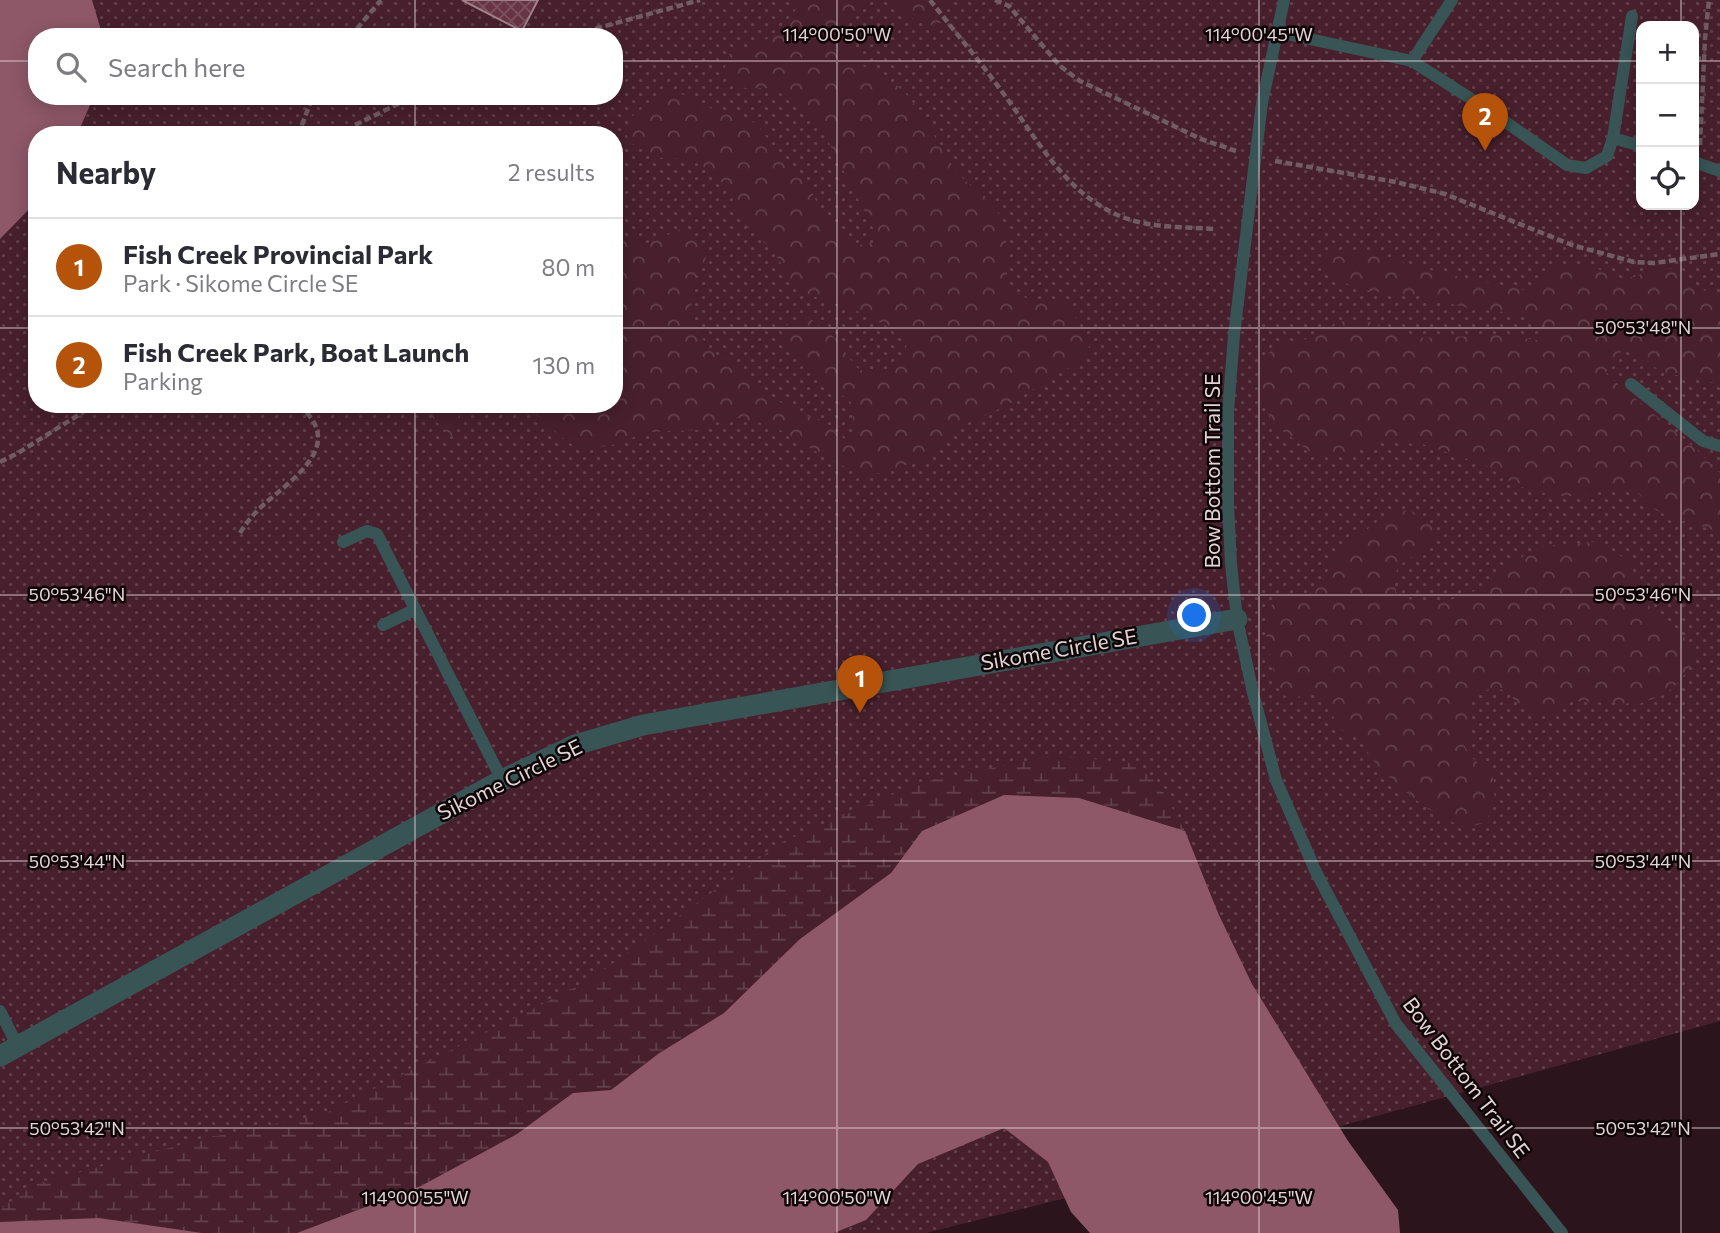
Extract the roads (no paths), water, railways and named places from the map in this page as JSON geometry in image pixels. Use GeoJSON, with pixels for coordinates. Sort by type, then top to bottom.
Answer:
{"type":"FeatureCollection","features":[{"type":"Feature","properties":{"kind":"street","name":"Sikome Circle SE"},"geometry":{"type":"LineString","coordinates":[[9,1051],[502,780],[576,745],[643,725],[1237,619]]}},
{"type":"Feature","properties":{"kind":"lane","name":"Bow Bottom Trail SE"},"geometry":{"type":"LineString","coordinates":[[1284,0],[1262,103],[1234,335],[1228,412],[1228,515],[1237,619],[1253,693],[1276,780],[1316,872],[1396,1024],[1562,1233]]}},
{"type":"Feature","properties":{"kind":"lane"},"geometry":{"type":"LineString","coordinates":[[1412,61],[1452,0]]}},
{"type":"Feature","properties":{"kind":"lane"},"geometry":{"type":"LineString","coordinates":[[1277,32],[1412,61],[1567,164],[1586,168],[1607,156],[1613,138],[1632,16]]}},
{"type":"Feature","properties":{"kind":"lane"},"geometry":{"type":"LineString","coordinates":[[1613,138],[1636,145]]}},
{"type":"Feature","properties":{"kind":"lane"},"geometry":{"type":"LineString","coordinates":[[1699,164],[1720,171]]}},
{"type":"Feature","properties":{"kind":"lane"},"geometry":{"type":"LineString","coordinates":[[1631,384],[1703,441],[1720,446]]}},
{"type":"Feature","properties":{"kind":"lane"},"geometry":{"type":"LineString","coordinates":[[343,542],[367,531],[377,534],[502,780]]}},
{"type":"Feature","properties":{"kind":"lane"},"geometry":{"type":"LineString","coordinates":[[383,625],[414,610]]}},
{"type":"Feature","properties":{"kind":"lane"},"geometry":{"type":"LineString","coordinates":[[0,1011],[9,1051]]}},
{"type":"Feature","properties":{"kind":"place","name":"Fish Creek Park, Boat Launch"},"geometry":{"type":"Point","coordinates":[1485,151]}},
{"type":"Feature","properties":{"kind":"place","name":"Fish Creek Provincial Park"},"geometry":{"type":"Point","coordinates":[860,713]}}]}
